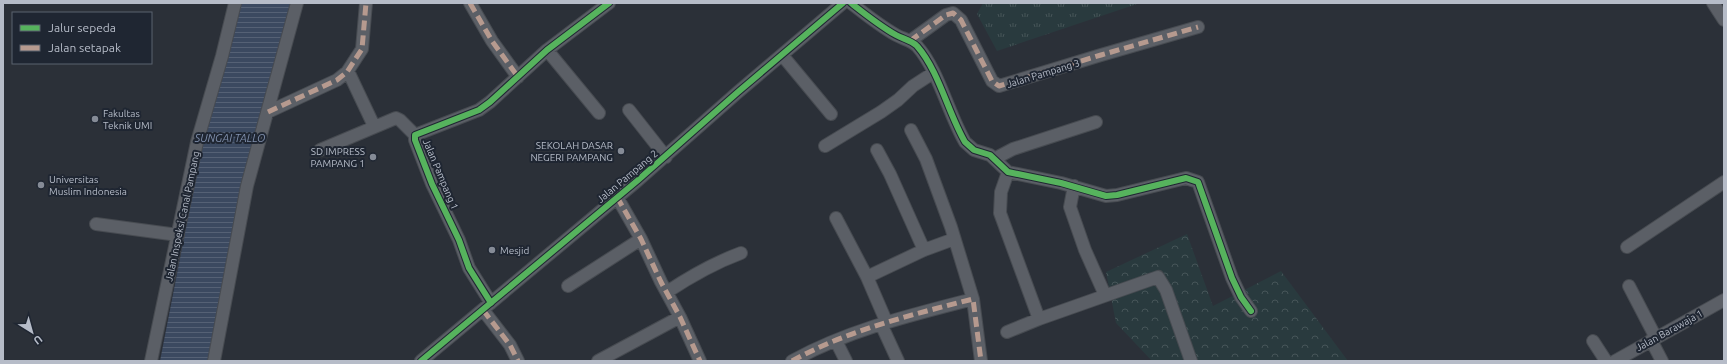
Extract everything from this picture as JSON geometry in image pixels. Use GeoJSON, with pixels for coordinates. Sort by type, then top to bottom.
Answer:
{"type":"FeatureCollection","features":[{"type":"Feature","properties":{"kind":"street","name":"Jalan Inspeksi Canal Pampang"},"geometry":{"type":"LineString","coordinates":[[151,361],[197,142],[235,3]]}},
{"type":"Feature","properties":{"kind":"street"},"geometry":{"type":"LineString","coordinates":[[214,361],[247,186],[297,3]]}},
{"type":"Feature","properties":{"kind":"street"},"geometry":{"type":"LineString","coordinates":[[268,112],[337,80],[348,70],[362,49],[366,3]]}},
{"type":"Feature","properties":{"kind":"street"},"geometry":{"type":"LineString","coordinates":[[470,3],[492,41],[518,77]]}},
{"type":"Feature","properties":{"kind":"street","name":"Jalan Pampang 1"},"geometry":{"type":"LineString","coordinates":[[518,361],[487,307],[469,268],[459,240],[432,184],[414,140],[415,136],[479,110],[547,50],[609,3]]}},
{"type":"Feature","properties":{"kind":"street","name":"Jalan Pampang 2"},"geometry":{"type":"LineString","coordinates":[[421,361],[666,157],[843,3]]}},
{"type":"Feature","properties":{"kind":"street"},"geometry":{"type":"LineString","coordinates":[[1713,3],[1724,20]]}},
{"type":"Feature","properties":{"kind":"street"},"geometry":{"type":"LineString","coordinates":[[858,5],[897,36],[910,41],[921,52],[933,73],[965,142],[974,150],[990,155],[1008,172],[1074,186],[1106,196],[1117,195],[1186,178],[1198,182],[1232,278],[1241,297],[1251,311]]}},
{"type":"Feature","properties":{"kind":"street","name":"Jalan Pampang 3"},"geometry":{"type":"LineString","coordinates":[[910,41],[946,15],[953,13],[961,20],[992,81],[999,86],[1198,27]]}},
{"type":"Feature","properties":{"kind":"street"},"geometry":{"type":"LineString","coordinates":[[547,50],[598,113]]}},
{"type":"Feature","properties":{"kind":"street"},"geometry":{"type":"LineString","coordinates":[[782,55],[831,114]]}},
{"type":"Feature","properties":{"kind":"street"},"geometry":{"type":"LineString","coordinates":[[348,70],[374,126]]}},
{"type":"Feature","properties":{"kind":"street"},"geometry":{"type":"LineString","coordinates":[[825,146],[881,112],[898,100],[913,86],[933,73]]}},
{"type":"Feature","properties":{"kind":"street"},"geometry":{"type":"LineString","coordinates":[[629,110],[666,157]]}},
{"type":"Feature","properties":{"kind":"street"},"geometry":{"type":"LineString","coordinates":[[320,150],[374,126],[398,118],[415,136]]}},
{"type":"Feature","properties":{"kind":"street"},"geometry":{"type":"LineString","coordinates":[[994,159],[1013,149],[1096,122]]}},
{"type":"Feature","properties":{"kind":"street"},"geometry":{"type":"LineString","coordinates":[[911,130],[926,159],[954,239],[972,299],[981,361]]}},
{"type":"Feature","properties":{"kind":"street"},"geometry":{"type":"LineString","coordinates":[[877,150],[890,174],[924,250]]}},
{"type":"Feature","properties":{"kind":"street"},"geometry":{"type":"LineString","coordinates":[[1008,172],[1001,192],[1000,213],[1039,319]]}},
{"type":"Feature","properties":{"kind":"street"},"geometry":{"type":"LineString","coordinates":[[1628,247],[1724,182]]}},
{"type":"Feature","properties":{"kind":"street"},"geometry":{"type":"LineString","coordinates":[[1074,186],[1070,207],[1085,250],[1105,295]]}},
{"type":"Feature","properties":{"kind":"street"},"geometry":{"type":"LineString","coordinates":[[617,198],[642,239],[700,361]]}},
{"type":"Feature","properties":{"kind":"street"},"geometry":{"type":"LineString","coordinates":[[836,218],[867,277],[898,361]]}},
{"type":"Feature","properties":{"kind":"street"},"geometry":{"type":"LineString","coordinates":[[96,224],[178,235]]}},
{"type":"Feature","properties":{"kind":"street"},"geometry":{"type":"LineString","coordinates":[[568,286],[642,239]]}},
{"type":"Feature","properties":{"kind":"street"},"geometry":{"type":"LineString","coordinates":[[867,277],[924,250],[954,239]]}},
{"type":"Feature","properties":{"kind":"street"},"geometry":{"type":"LineString","coordinates":[[667,292],[701,270],[720,260],[741,253]]}},
{"type":"Feature","properties":{"kind":"street"},"geometry":{"type":"LineString","coordinates":[[1007,332],[1039,319],[1158,277],[1166,290],[1191,361]]}},
{"type":"Feature","properties":{"kind":"street"},"geometry":{"type":"LineString","coordinates":[[1629,286],[1654,339],[1662,361]]}},
{"type":"Feature","properties":{"kind":"street"},"geometry":{"type":"LineString","coordinates":[[792,361],[883,322],[972,299]]}},
{"type":"Feature","properties":{"kind":"street","name":"Jalan Barawaja 1"},"geometry":{"type":"LineString","coordinates":[[1615,361],[1724,300]]}},
{"type":"Feature","properties":{"kind":"street"},"geometry":{"type":"LineString","coordinates":[[598,361],[680,317]]}},
{"type":"Feature","properties":{"kind":"street"},"geometry":{"type":"LineString","coordinates":[[836,341],[846,361]]}},
{"type":"Feature","properties":{"kind":"street"},"geometry":{"type":"LineString","coordinates":[[1593,341],[1606,361]]}},
{"type":"Feature","properties":{"kind":"green space"},"geometry":{"type":"Polygon","coordinates":[[[983,3],[1140,3],[997,51],[977,14],[983,3]]]}},
{"type":"Feature","properties":{"kind":"green space"},"geometry":{"type":"Polygon","coordinates":[[[1187,234],[1213,306],[1281,271],[1348,361],[1152,361],[1116,323],[1106,272],[1187,234]]]}},
{"type":"Feature","properties":{"kind":"water","name":"SUNGAI TALLO"},"geometry":{"type":"Polygon","coordinates":[[[241,3],[294,3],[212,361],[160,361],[205,130],[217,96],[241,3]]]}},
{"type":"Feature","properties":{"kind":"marked path"},"geometry":{"type":"LineString","coordinates":[[268,112],[337,80],[347,72],[362,49],[366,3]]}},
{"type":"Feature","properties":{"kind":"marked path"},"geometry":{"type":"LineString","coordinates":[[470,3],[492,41],[518,77]]}},
{"type":"Feature","properties":{"kind":"marked path"},"geometry":{"type":"LineString","coordinates":[[910,41],[946,15],[953,13],[961,20],[992,81],[999,86],[1198,27]]}},
{"type":"Feature","properties":{"kind":"marked path"},"geometry":{"type":"LineString","coordinates":[[617,197],[641,239],[700,361]]}},
{"type":"Feature","properties":{"kind":"marked path"},"geometry":{"type":"LineString","coordinates":[[792,361],[835,340],[880,324],[973,299],[981,361]]}},
{"type":"Feature","properties":{"kind":"marked path"},"geometry":{"type":"LineString","coordinates":[[483,310],[510,345],[518,361]]}},
{"type":"Feature","properties":{"kind":"cycle path"},"geometry":{"type":"LineString","coordinates":[[491,303],[469,268],[459,240],[432,184],[415,140],[415,135],[479,110],[490,102],[547,50],[609,3]]}},
{"type":"Feature","properties":{"kind":"cycle path"},"geometry":{"type":"LineString","coordinates":[[421,361],[637,181],[738,92],[843,3]]}},
{"type":"Feature","properties":{"kind":"cycle path"},"geometry":{"type":"LineString","coordinates":[[851,3],[884,28],[917,46],[931,67],[965,142],[974,150],[990,155],[1008,172],[1061,183],[1106,196],[1117,195],[1186,178],[1198,182],[1232,278],[1241,297],[1251,311]]}},
{"type":"Feature","properties":{"kind":"place","name":"Fakultas Teknik UMI"},"geometry":{"type":"Point","coordinates":[95,119]}},
{"type":"Feature","properties":{"kind":"place","name":"SEKOLAH DASAR NEGERI PAMPANG"},"geometry":{"type":"Point","coordinates":[621,151]}},
{"type":"Feature","properties":{"kind":"place","name":"SD IMPRESS PAMPANG 1"},"geometry":{"type":"Point","coordinates":[373,157]}},
{"type":"Feature","properties":{"kind":"place","name":"Universitas Muslim Indonesia"},"geometry":{"type":"Point","coordinates":[41,185]}},
{"type":"Feature","properties":{"kind":"place","name":"Mesjid"},"geometry":{"type":"Point","coordinates":[492,250]}}]}
